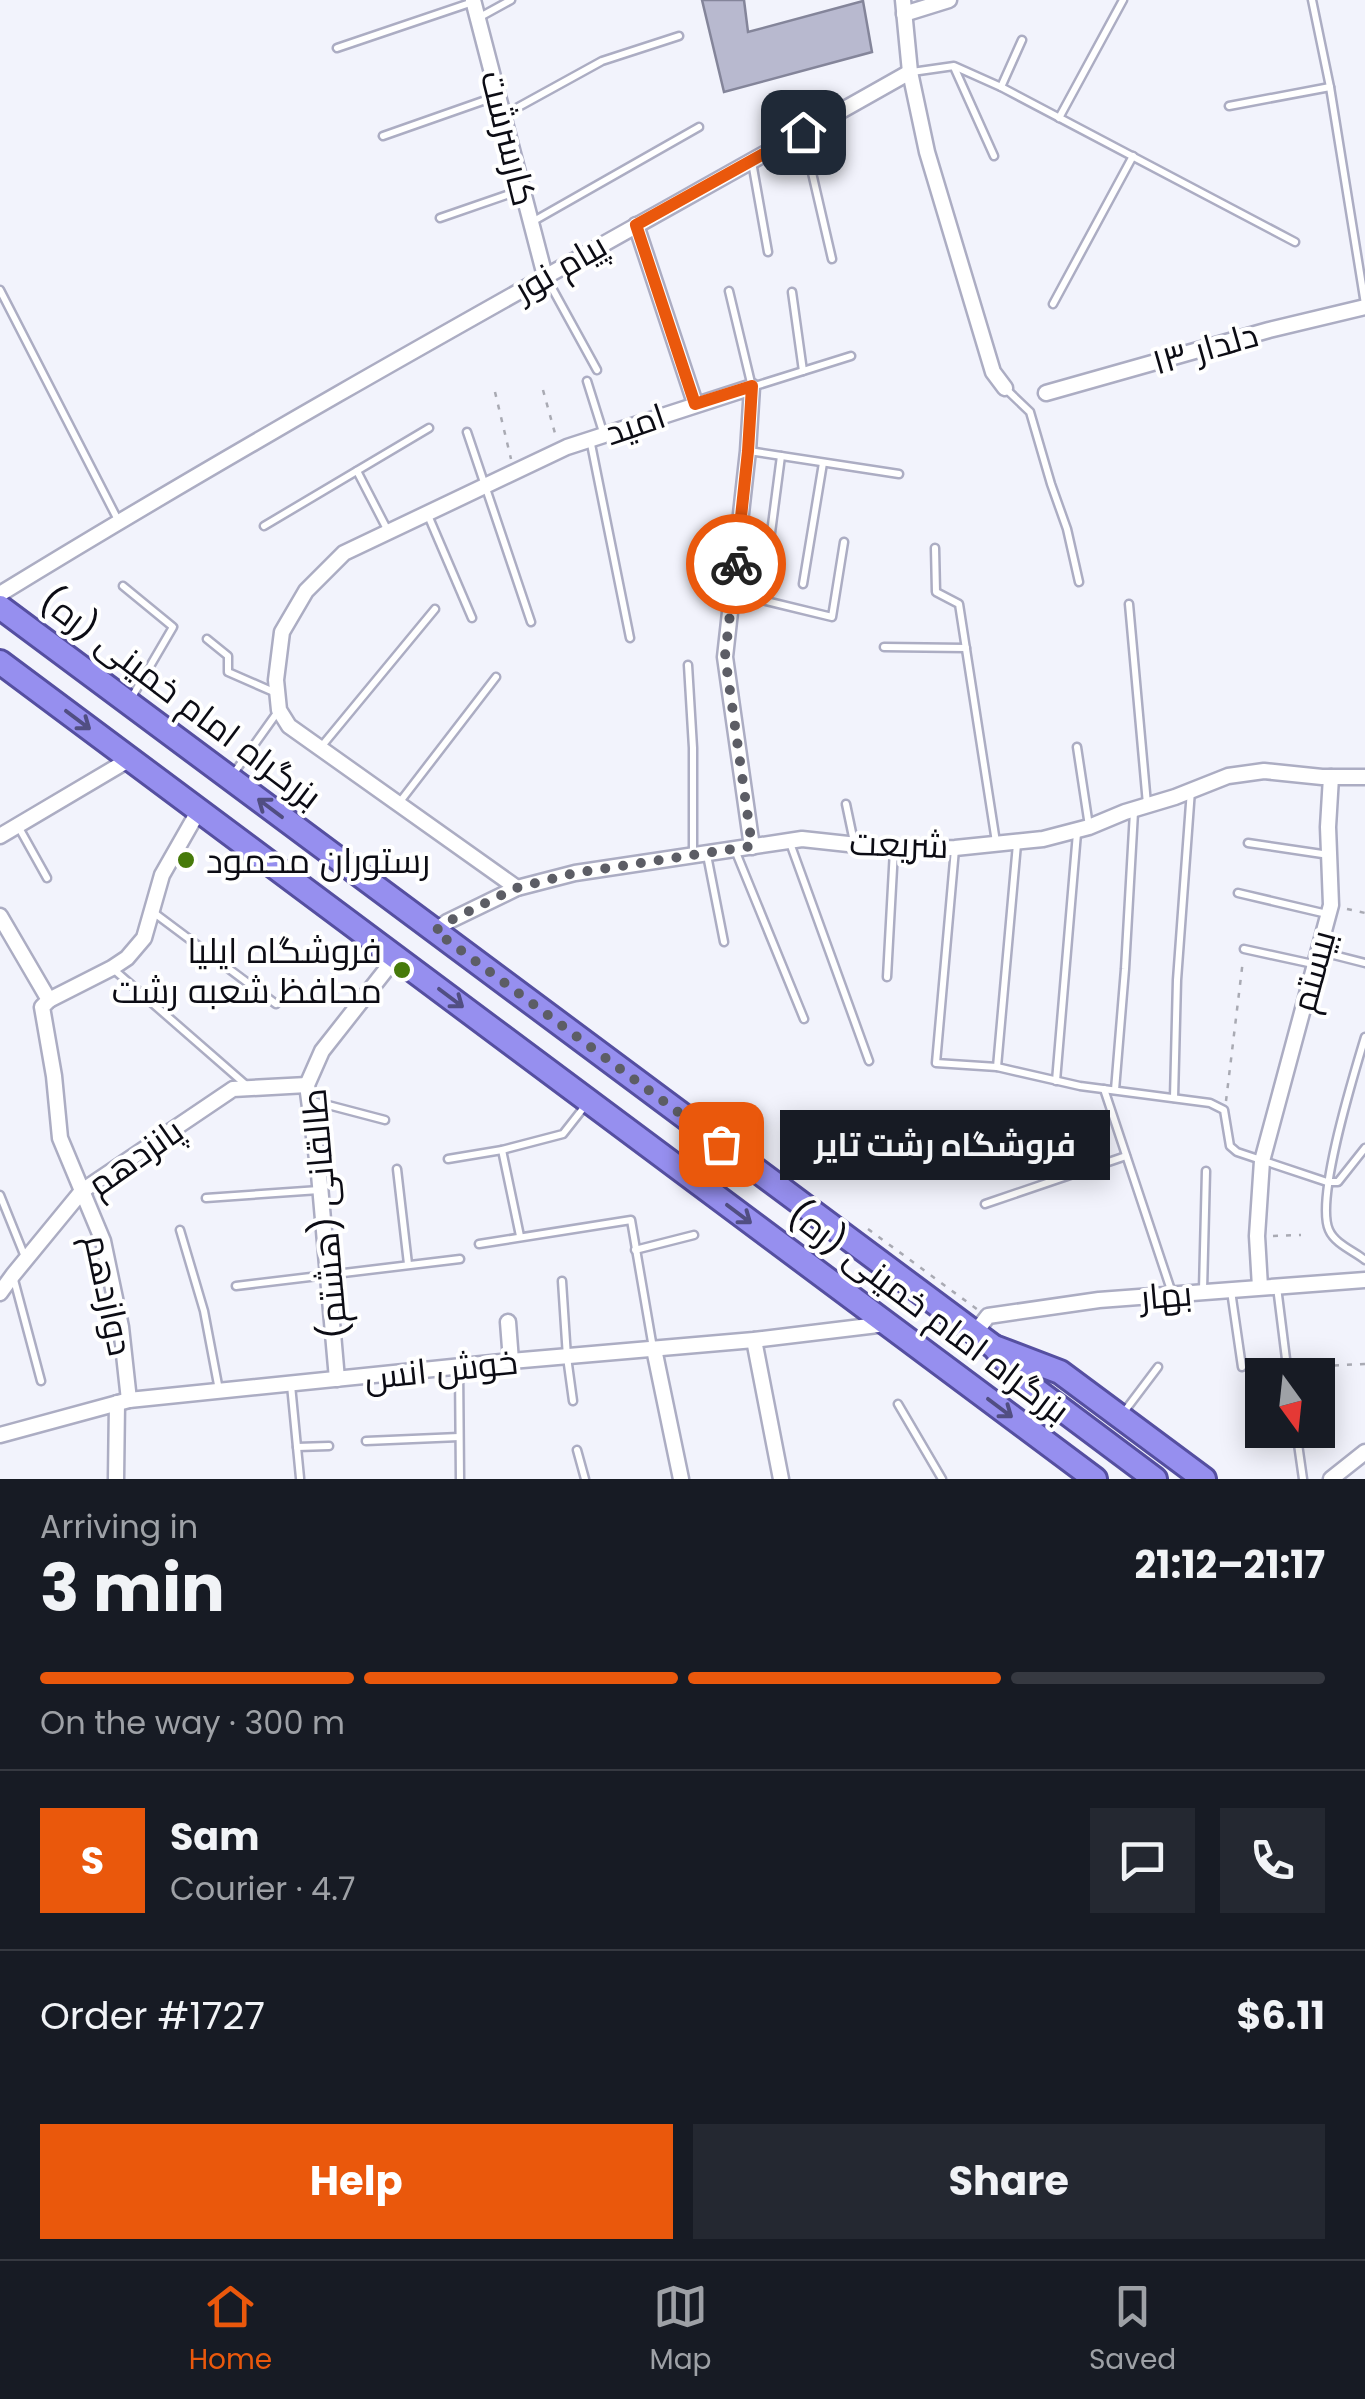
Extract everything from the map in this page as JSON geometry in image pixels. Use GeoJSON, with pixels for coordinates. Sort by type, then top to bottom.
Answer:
{"type":"FeatureCollection","features":[{"type":"Feature","properties":{"kind":"highway","name":"بزرگراه امام خمینی (ره)"},"geometry":{"type":"LineString","coordinates":[[0,607],[984,1340],[1018,1376],[1155,1479]]}},
{"type":"Feature","properties":{"kind":"highway","name":"بزرگراه امام خمینی (ره)"},"geometry":{"type":"LineString","coordinates":[[0,662],[1095,1479]]}},
{"type":"Feature","properties":{"kind":"highway","name":"بزرگراه امام خمینی (ره)"},"geometry":{"type":"LineString","coordinates":[[984,1340],[1057,1370],[1204,1479]]}},
{"type":"Feature","properties":{"kind":"street"},"geometry":{"type":"LineString","coordinates":[[949,0],[904,7],[910,72],[927,152],[976,317],[993,372],[1005,388]]}},
{"type":"Feature","properties":{"kind":"street","name":"کارسرشت"},"geometry":{"type":"LineString","coordinates":[[474,1],[544,276]]}},
{"type":"Feature","properties":{"kind":"street","name":"پیام نور"},"geometry":{"type":"LineString","coordinates":[[0,594],[544,276],[910,72]]}},
{"type":"Feature","properties":{"kind":"street"},"geometry":{"type":"LineString","coordinates":[[636,225],[695,404]]}},
{"type":"Feature","properties":{"kind":"street","name":"دلدار ۱۳"},"geometry":{"type":"LineString","coordinates":[[1046,392],[1365,306]]}},
{"type":"Feature","properties":{"kind":"street"},"geometry":{"type":"LineString","coordinates":[[752,386],[725,656],[752,846]]}},
{"type":"Feature","properties":{"kind":"street","name":"امید"},"geometry":{"type":"LineString","coordinates":[[278,702],[276,680],[282,632],[306,591],[344,553],[559,450],[752,386]]}},
{"type":"Feature","properties":{"kind":"street"},"geometry":{"type":"LineString","coordinates":[[278,702],[290,726],[319,749],[516,888]]}},
{"type":"Feature","properties":{"kind":"street"},"geometry":{"type":"LineString","coordinates":[[0,836],[130,759]]}},
{"type":"Feature","properties":{"kind":"street","name":"شریعت"},"geometry":{"type":"LineString","coordinates":[[435,931],[516,888],[575,873],[802,839],[894,849],[955,848],[1043,839],[1083,829],[1228,776],[1264,771],[1365,777]]}},
{"type":"Feature","properties":{"kind":"street","name":"بیستم"},"geometry":{"type":"LineString","coordinates":[[1260,1287],[1256,1236],[1262,1162],[1330,910],[1330,777]]}},
{"type":"Feature","properties":{"kind":"street"},"geometry":{"type":"LineString","coordinates":[[0,916],[49,1000],[112,968],[144,938],[162,874],[199,810]]}},
{"type":"Feature","properties":{"kind":"street","name":"طالقانی (هشتم)"},"geometry":{"type":"LineString","coordinates":[[337,1379],[321,1190],[308,1093],[322,1051],[396,957]]}},
{"type":"Feature","properties":{"kind":"street","name":"دوازدهم"},"geometry":{"type":"LineString","coordinates":[[49,1000],[42,1007],[60,1138],[103,1241],[121,1328],[123,1402],[116,1479]]}},
{"type":"Feature","properties":{"kind":"street","name":"پانزدهم"},"geometry":{"type":"LineString","coordinates":[[0,1293],[82,1191],[233,1089],[308,1093]]}},
{"type":"Feature","properties":{"kind":"street","name":"بهار"},"geometry":{"type":"LineString","coordinates":[[984,1340],[988,1316],[1100,1300],[1365,1280]]}},
{"type":"Feature","properties":{"kind":"street"},"geometry":{"type":"LineString","coordinates":[[508,1322],[510,1361]]}},
{"type":"Feature","properties":{"kind":"street","name":"خوش انس"},"geometry":{"type":"LineString","coordinates":[[0,1435],[123,1402],[887,1324]]}},
{"type":"Feature","properties":{"kind":"street"},"geometry":{"type":"LineString","coordinates":[[754,1340],[780,1479]]}},
{"type":"Feature","properties":{"kind":"street"},"geometry":{"type":"LineString","coordinates":[[654,1349],[681,1479]]}},
{"type":"Feature","properties":{"kind":"street"},"geometry":{"type":"LineString","coordinates":[[1331,1479],[1365,1452]]}},
{"type":"Feature","properties":{"kind":"lane"},"geometry":{"type":"LineString","coordinates":[[479,18],[511,0]]}},
{"type":"Feature","properties":{"kind":"lane"},"geometry":{"type":"LineString","coordinates":[[1059,118],[1123,0]]}},
{"type":"Feature","properties":{"kind":"lane","name":"دلدار ۱۳"},"geometry":{"type":"LineString","coordinates":[[1312,0],[1365,306]]}},
{"type":"Feature","properties":{"kind":"lane"},"geometry":{"type":"LineString","coordinates":[[336,48],[474,1]]}},
{"type":"Feature","properties":{"kind":"lane"},"geometry":{"type":"LineString","coordinates":[[503,115],[602,60],[678,36]]}},
{"type":"Feature","properties":{"kind":"lane"},"geometry":{"type":"LineString","coordinates":[[1002,87],[1022,40]]}},
{"type":"Feature","properties":{"kind":"lane"},"geometry":{"type":"LineString","coordinates":[[954,66],[1002,87],[1295,242]]}},
{"type":"Feature","properties":{"kind":"lane"},"geometry":{"type":"LineString","coordinates":[[954,66],[994,156]]}},
{"type":"Feature","properties":{"kind":"lane","name":"پیام نور"},"geometry":{"type":"LineString","coordinates":[[910,72],[954,66]]}},
{"type":"Feature","properties":{"kind":"lane"},"geometry":{"type":"LineString","coordinates":[[1228,106],[1330,87]]}},
{"type":"Feature","properties":{"kind":"lane"},"geometry":{"type":"LineString","coordinates":[[383,136],[498,96]]}},
{"type":"Feature","properties":{"kind":"lane"},"geometry":{"type":"LineString","coordinates":[[530,222],[699,128]]}},
{"type":"Feature","properties":{"kind":"lane"},"geometry":{"type":"LineString","coordinates":[[803,132],[832,259]]}},
{"type":"Feature","properties":{"kind":"lane"},"geometry":{"type":"LineString","coordinates":[[1053,304],[1133,156]]}},
{"type":"Feature","properties":{"kind":"lane"},"geometry":{"type":"LineString","coordinates":[[752,161],[768,252]]}},
{"type":"Feature","properties":{"kind":"lane"},"geometry":{"type":"LineString","coordinates":[[440,218],[522,189]]}},
{"type":"Feature","properties":{"kind":"lane"},"geometry":{"type":"LineString","coordinates":[[544,276],[597,370]]}},
{"type":"Feature","properties":{"kind":"lane"},"geometry":{"type":"LineString","coordinates":[[0,290],[118,522]]}},
{"type":"Feature","properties":{"kind":"lane"},"geometry":{"type":"LineString","coordinates":[[728,291],[752,386]]}},
{"type":"Feature","properties":{"kind":"lane"},"geometry":{"type":"LineString","coordinates":[[792,292],[803,371]]}},
{"type":"Feature","properties":{"kind":"lane","name":"امید"},"geometry":{"type":"LineString","coordinates":[[752,386],[851,356]]}},
{"type":"Feature","properties":{"kind":"lane"},"geometry":{"type":"LineString","coordinates":[[587,381],[630,638]]}},
{"type":"Feature","properties":{"kind":"lane"},"geometry":{"type":"LineString","coordinates":[[1005,388],[1030,412],[1067,528],[1078,582]]}},
{"type":"Feature","properties":{"kind":"lane"},"geometry":{"type":"LineString","coordinates":[[264,526],[428,428]]}},
{"type":"Feature","properties":{"kind":"lane"},"geometry":{"type":"LineString","coordinates":[[467,432],[532,622]]}},
{"type":"Feature","properties":{"kind":"lane"},"geometry":{"type":"LineString","coordinates":[[748,451],[899,474]]}},
{"type":"Feature","properties":{"kind":"lane"},"geometry":{"type":"LineString","coordinates":[[768,548],[781,456]]}},
{"type":"Feature","properties":{"kind":"lane"},"geometry":{"type":"LineString","coordinates":[[804,584],[823,463]]}},
{"type":"Feature","properties":{"kind":"lane"},"geometry":{"type":"LineString","coordinates":[[357,471],[388,531]]}},
{"type":"Feature","properties":{"kind":"lane"},"geometry":{"type":"LineString","coordinates":[[426,512],[472,618]]}},
{"type":"Feature","properties":{"kind":"lane"},"geometry":{"type":"LineString","coordinates":[[733,593],[832,617],[844,542]]}},
{"type":"Feature","properties":{"kind":"lane"},"geometry":{"type":"LineString","coordinates":[[935,548],[936,592],[959,604],[996,843]]}},
{"type":"Feature","properties":{"kind":"lane"},"geometry":{"type":"LineString","coordinates":[[123,586],[173,627],[128,702]]}},
{"type":"Feature","properties":{"kind":"lane"},"geometry":{"type":"LineString","coordinates":[[1115,1090],[1140,808],[1129,604]]}},
{"type":"Feature","properties":{"kind":"lane"},"geometry":{"type":"LineString","coordinates":[[319,749],[435,609]]}},
{"type":"Feature","properties":{"kind":"lane"},"geometry":{"type":"LineString","coordinates":[[207,639],[228,656],[228,672],[278,702],[230,778]]}},
{"type":"Feature","properties":{"kind":"lane"},"geometry":{"type":"LineString","coordinates":[[884,647],[966,648]]}},
{"type":"Feature","properties":{"kind":"lane"},"geometry":{"type":"LineString","coordinates":[[688,665],[700,854],[724,942]]}},
{"type":"Feature","properties":{"kind":"lane"},"geometry":{"type":"LineString","coordinates":[[398,804],[496,677]]}},
{"type":"Feature","properties":{"kind":"lane"},"geometry":{"type":"LineString","coordinates":[[1056,1081],[1083,829],[1076,748]]}},
{"type":"Feature","properties":{"kind":"lane"},"geometry":{"type":"LineString","coordinates":[[1174,1098],[1177,980],[1191,790]]}},
{"type":"Feature","properties":{"kind":"lane"},"geometry":{"type":"LineString","coordinates":[[846,804],[854,844]]}},
{"type":"Feature","properties":{"kind":"lane"},"geometry":{"type":"LineString","coordinates":[[18,825],[47,878]]}},
{"type":"Feature","properties":{"kind":"lane"},"geometry":{"type":"LineString","coordinates":[[790,841],[869,1060]]}},
{"type":"Feature","properties":{"kind":"lane"},"geometry":{"type":"LineString","coordinates":[[998,1068],[1017,841]]}},
{"type":"Feature","properties":{"kind":"lane"},"geometry":{"type":"LineString","coordinates":[[1248,844],[1329,855]]}},
{"type":"Feature","properties":{"kind":"lane"},"geometry":{"type":"LineString","coordinates":[[955,848],[936,1063],[998,1068],[1104,1089],[1210,1103],[1224,1110],[1230,1146],[1237,1152],[1327,1182],[1338,1182],[1365,1148]]}},
{"type":"Feature","properties":{"kind":"lane"},"geometry":{"type":"LineString","coordinates":[[735,849],[804,1019]]}},
{"type":"Feature","properties":{"kind":"lane"},"geometry":{"type":"LineString","coordinates":[[887,976],[894,849]]}},
{"type":"Feature","properties":{"kind":"lane"},"geometry":{"type":"LineString","coordinates":[[1238,892],[1330,910]]}},
{"type":"Feature","properties":{"kind":"lane"},"geometry":{"type":"LineString","coordinates":[[152,911],[276,1004]]}},
{"type":"Feature","properties":{"kind":"lane"},"geometry":{"type":"LineString","coordinates":[[1244,949],[1365,962]]}},
{"type":"Feature","properties":{"kind":"lane"},"geometry":{"type":"LineString","coordinates":[[112,968],[250,1088]]}},
{"type":"Feature","properties":{"kind":"lane"},"geometry":{"type":"LineString","coordinates":[[1365,1037],[1325,1199],[1328,1229],[1336,1240],[1365,1260]]}},
{"type":"Feature","properties":{"kind":"lane"},"geometry":{"type":"LineString","coordinates":[[1104,1089],[1172,1294]]}},
{"type":"Feature","properties":{"kind":"lane"},"geometry":{"type":"LineString","coordinates":[[308,1093],[385,1120]]}},
{"type":"Feature","properties":{"kind":"lane"},"geometry":{"type":"LineString","coordinates":[[448,1159],[563,1134],[588,1101]]}},
{"type":"Feature","properties":{"kind":"lane"},"geometry":{"type":"LineString","coordinates":[[502,1150],[520,1236]]}},
{"type":"Feature","properties":{"kind":"lane"},"geometry":{"type":"LineString","coordinates":[[985,1204],[1126,1156]]}},
{"type":"Feature","properties":{"kind":"lane"},"geometry":{"type":"LineString","coordinates":[[397,1169],[408,1264]]}},
{"type":"Feature","properties":{"kind":"lane"},"geometry":{"type":"LineString","coordinates":[[1203,1292],[1206,1171]]}},
{"type":"Feature","properties":{"kind":"lane"},"geometry":{"type":"LineString","coordinates":[[206,1198],[321,1190]]}},
{"type":"Feature","properties":{"kind":"lane"},"geometry":{"type":"LineString","coordinates":[[0,1195],[26,1258]]}},
{"type":"Feature","properties":{"kind":"lane"},"geometry":{"type":"LineString","coordinates":[[478,1244],[631,1220],[654,1349]]}},
{"type":"Feature","properties":{"kind":"lane"},"geometry":{"type":"LineString","coordinates":[[180,1230],[204,1311],[219,1391]]}},
{"type":"Feature","properties":{"kind":"lane"},"geometry":{"type":"LineString","coordinates":[[635,1250],[694,1235]]}},
{"type":"Feature","properties":{"kind":"lane"},"geometry":{"type":"LineString","coordinates":[[236,1286],[460,1259]]}},
{"type":"Feature","properties":{"kind":"lane"},"geometry":{"type":"LineString","coordinates":[[13,1274],[40,1381]]}},
{"type":"Feature","properties":{"kind":"lane"},"geometry":{"type":"LineString","coordinates":[[562,1281],[573,1402]]}},
{"type":"Feature","properties":{"kind":"lane"},"geometry":{"type":"LineString","coordinates":[[1277,1286],[1286,1358]]}},
{"type":"Feature","properties":{"kind":"lane"},"geometry":{"type":"LineString","coordinates":[[1231,1290],[1242,1367]]}},
{"type":"Feature","properties":{"kind":"lane"},"geometry":{"type":"LineString","coordinates":[[459,1366],[460,1479]]}},
{"type":"Feature","properties":{"kind":"lane"},"geometry":{"type":"LineString","coordinates":[[1120,1416],[1158,1367]]}},
{"type":"Feature","properties":{"kind":"lane"},"geometry":{"type":"LineString","coordinates":[[290,1384],[300,1478]]}},
{"type":"Feature","properties":{"kind":"lane"},"geometry":{"type":"LineString","coordinates":[[898,1404],[942,1479]]}},
{"type":"Feature","properties":{"kind":"lane"},"geometry":{"type":"LineString","coordinates":[[366,1440],[460,1437]]}},
{"type":"Feature","properties":{"kind":"lane"},"geometry":{"type":"LineString","coordinates":[[297,1447],[329,1446]]}},
{"type":"Feature","properties":{"kind":"lane"},"geometry":{"type":"LineString","coordinates":[[1299,1448],[1303,1479]]}},
{"type":"Feature","properties":{"kind":"lane"},"geometry":{"type":"LineString","coordinates":[[577,1450],[585,1479]]}},
{"type":"Feature","properties":{"kind":"path"},"geometry":{"type":"LineString","coordinates":[[544,390],[559,450]]}},
{"type":"Feature","properties":{"kind":"path"},"geometry":{"type":"LineString","coordinates":[[495,392],[514,472]]}},
{"type":"Feature","properties":{"kind":"path"},"geometry":{"type":"LineString","coordinates":[[1330,910],[1365,913]]}},
{"type":"Feature","properties":{"kind":"path"},"geometry":{"type":"LineString","coordinates":[[1224,1110],[1244,949]]}},
{"type":"Feature","properties":{"kind":"path"},"geometry":{"type":"LineString","coordinates":[[1256,1236],[1301,1235]]}},
{"type":"Feature","properties":{"kind":"path"},"geometry":{"type":"LineString","coordinates":[[1335,1365],[1365,1364]]}},
{"type":"Feature","properties":{"kind":"building"},"geometry":{"type":"Polygon","coordinates":[[[702,0],[744,0],[748,32],[863,1],[872,52],[724,92],[702,0]]]}},
{"type":"Feature","properties":{"kind":"way so far"},"geometry":{"type":"LineString","coordinates":[[721,1144],[435,931],[516,888],[575,873],[752,846],[725,656],[736,564]]}},
{"type":"Feature","properties":{"kind":"place","name":"رستوران محمود"},"geometry":{"type":"Point","coordinates":[186,860]}},
{"type":"Feature","properties":{"kind":"place","name":"فروشگاه ایلیا محافظ شعبه رشت"},"geometry":{"type":"Point","coordinates":[402,970]}},
{"type":"Feature","properties":{"kind":"place","name":"فروشگاه رشت تاير"},"geometry":{"type":"Point","coordinates":[721,1144]}},
{"type":"Feature","properties":{"kind":"route"},"geometry":{"type":"LineString","coordinates":[[736,564],[752,386],[695,404],[636,225],[803,132]]}}]}
